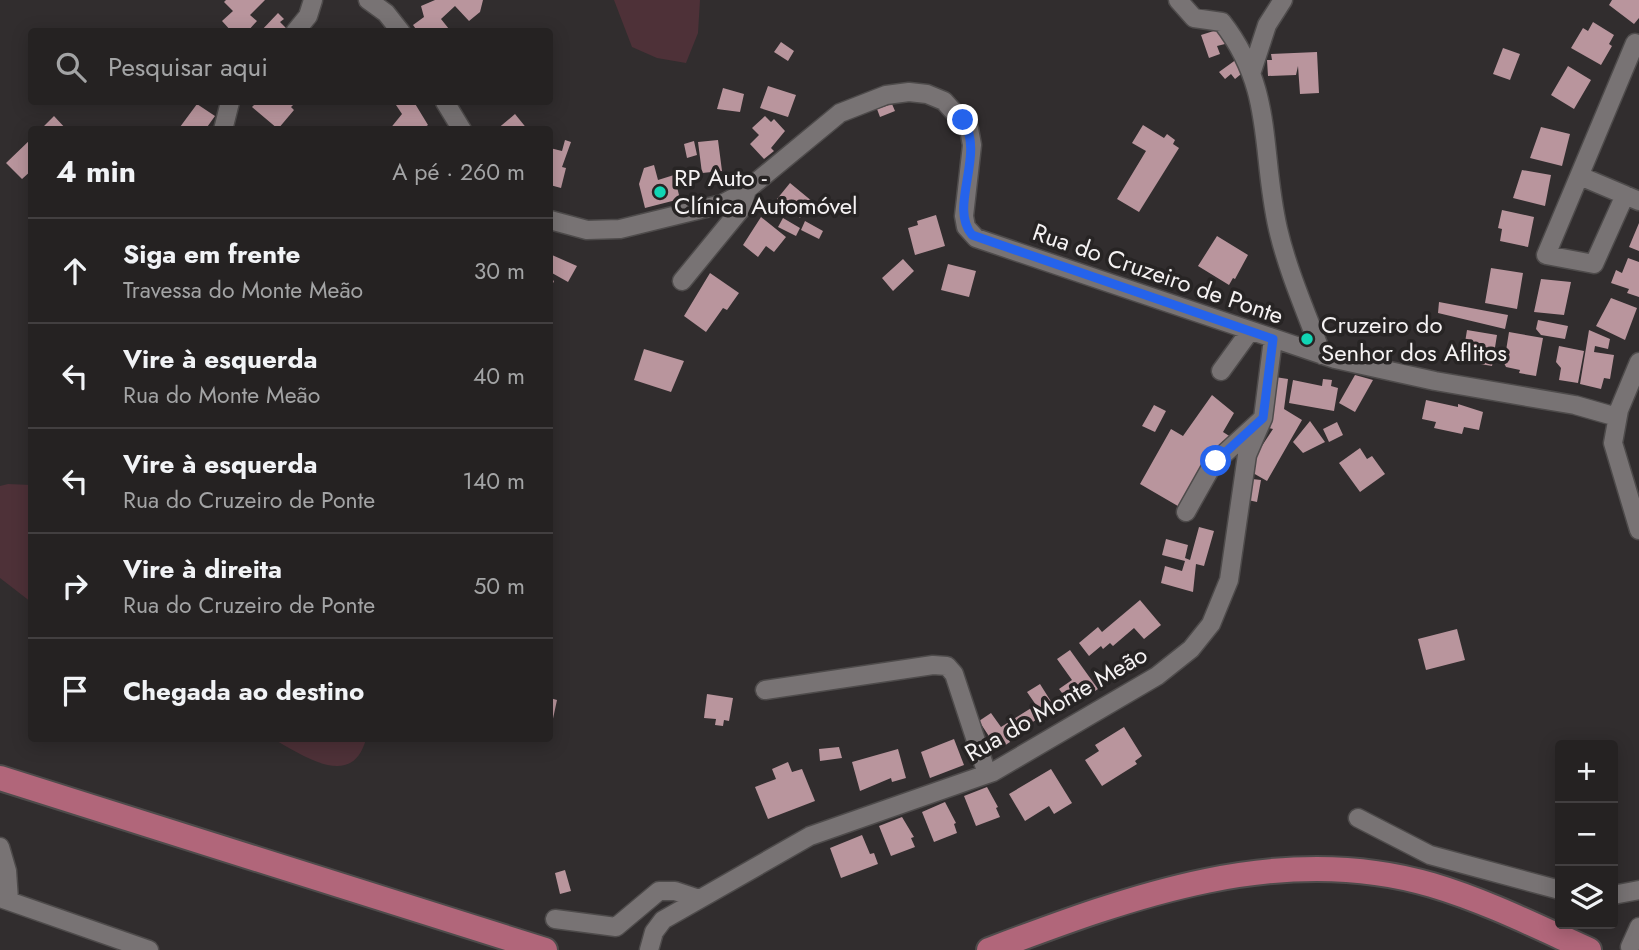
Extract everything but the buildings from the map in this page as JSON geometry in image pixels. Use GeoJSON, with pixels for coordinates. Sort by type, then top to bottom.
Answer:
{"type":"FeatureCollection","features":[{"type":"Feature","properties":{"kind":"highway"},"geometry":{"type":"LineString","coordinates":[[0,778],[545,950]]}},
{"type":"Feature","properties":{"kind":"highway"},"geometry":{"type":"LineString","coordinates":[[0,793],[494,950]]}},
{"type":"Feature","properties":{"kind":"highway"},"geometry":{"type":"LineString","coordinates":[[989,950],[1184,884],[1237,874],[1314,869],[1373,873],[1430,884],[1468,897],[1589,950]]}},
{"type":"Feature","properties":{"kind":"highway"},"geometry":{"type":"LineString","coordinates":[[1028,950],[1173,901],[1235,889],[1304,883],[1375,888],[1439,901],[1480,915],[1556,950]]}},
{"type":"Feature","properties":{"kind":"street"},"geometry":{"type":"LineString","coordinates":[[298,28],[308,16],[313,0]]}},
{"type":"Feature","properties":{"kind":"street"},"geometry":{"type":"LineString","coordinates":[[368,0],[386,13],[398,28]]}},
{"type":"Feature","properties":{"kind":"street"},"geometry":{"type":"LineString","coordinates":[[1178,0],[1194,18],[1220,21],[1252,71],[1260,99],[1277,226],[1322,355]]}},
{"type":"Feature","properties":{"kind":"street"},"geometry":{"type":"LineString","coordinates":[[1252,71],[1269,22],[1283,0]]}},
{"type":"Feature","properties":{"kind":"street"},"geometry":{"type":"LineString","coordinates":[[1232,37],[1261,44]]}},
{"type":"Feature","properties":{"kind":"street"},"geometry":{"type":"LineString","coordinates":[[1580,176],[1632,198],[1594,264],[1546,255],[1635,44]]}},
{"type":"Feature","properties":{"kind":"street","name":"Rua do Cruzeiro de Ponte"},"geometry":{"type":"LineString","coordinates":[[747,190],[840,113],[886,95],[916,92],[938,98],[960,116],[972,139],[964,216],[972,235],[1322,355],[1436,382],[1575,405],[1617,417]]}},
{"type":"Feature","properties":{"kind":"street"},"geometry":{"type":"LineString","coordinates":[[224,126],[229,105]]}},
{"type":"Feature","properties":{"kind":"street"},"geometry":{"type":"LineString","coordinates":[[447,105],[460,126]]}},
{"type":"Feature","properties":{"kind":"street"},"geometry":{"type":"LineString","coordinates":[[553,221],[587,230],[632,228],[716,206],[747,190]]}},
{"type":"Feature","properties":{"kind":"street"},"geometry":{"type":"LineString","coordinates":[[682,281],[741,209],[747,190]]}},
{"type":"Feature","properties":{"kind":"street"},"geometry":{"type":"LineString","coordinates":[[1281,341],[1301,331],[1308,315]]}},
{"type":"Feature","properties":{"kind":"street"},"geometry":{"type":"LineString","coordinates":[[1221,371],[1250,331]]}},
{"type":"Feature","properties":{"kind":"street","name":"Rua do Monte Meão"},"geometry":{"type":"LineString","coordinates":[[650,944],[663,920],[810,836],[987,774],[1163,672],[1202,637],[1218,610],[1229,580],[1246,460],[1263,418],[1281,341]]}},
{"type":"Feature","properties":{"kind":"street"},"geometry":{"type":"LineString","coordinates":[[1639,362],[1617,417],[1614,447],[1639,530]]}},
{"type":"Feature","properties":{"kind":"street"},"geometry":{"type":"LineString","coordinates":[[1186,512],[1213,464],[1263,418]]}},
{"type":"Feature","properties":{"kind":"street"},"geometry":{"type":"LineString","coordinates":[[765,691],[933,665],[947,666],[954,674],[987,774]]}},
{"type":"Feature","properties":{"kind":"street"},"geometry":{"type":"LineString","coordinates":[[1358,818],[1430,855],[1555,889]]}},
{"type":"Feature","properties":{"kind":"street"},"geometry":{"type":"LineString","coordinates":[[0,847],[7,871],[5,899],[149,950]]}},
{"type":"Feature","properties":{"kind":"street"},"geometry":{"type":"LineString","coordinates":[[1618,894],[1639,890]]}},
{"type":"Feature","properties":{"kind":"street"},"geometry":{"type":"LineString","coordinates":[[555,919],[617,927],[659,891],[675,891],[699,899]]}},
{"type":"Feature","properties":{"kind":"street"},"geometry":{"type":"LineString","coordinates":[[1630,947],[1639,927]]}},
{"type":"Feature","properties":{"kind":"shaded area"},"geometry":{"type":"Polygon","coordinates":[[[614,0],[700,0],[698,33],[686,63],[657,58],[632,47],[614,0]]]}},
{"type":"Feature","properties":{"kind":"shaded area"},"geometry":{"type":"Polygon","coordinates":[[[28,485],[28,600],[0,578],[0,486],[28,485]]]}},
{"type":"Feature","properties":{"kind":"shaded area"},"geometry":{"type":"Polygon","coordinates":[[[278,742],[365,742],[359,755],[350,763],[338,766],[312,760],[278,742]]]}},
{"type":"Feature","properties":{"kind":"place","name":"RP Auto - Clínica Automóvel"},"geometry":{"type":"Point","coordinates":[660,192]}},
{"type":"Feature","properties":{"kind":"place","name":"Cruzeiro do Senhor dos Aflitos"},"geometry":{"type":"Point","coordinates":[1307,339]}},
{"type":"Feature","properties":{"kind":"route"},"geometry":{"type":"LineString","coordinates":[[963,120],[972,139],[964,216],[966,227],[976,238],[1273,339],[1263,418],[1216,461]]}}]}
